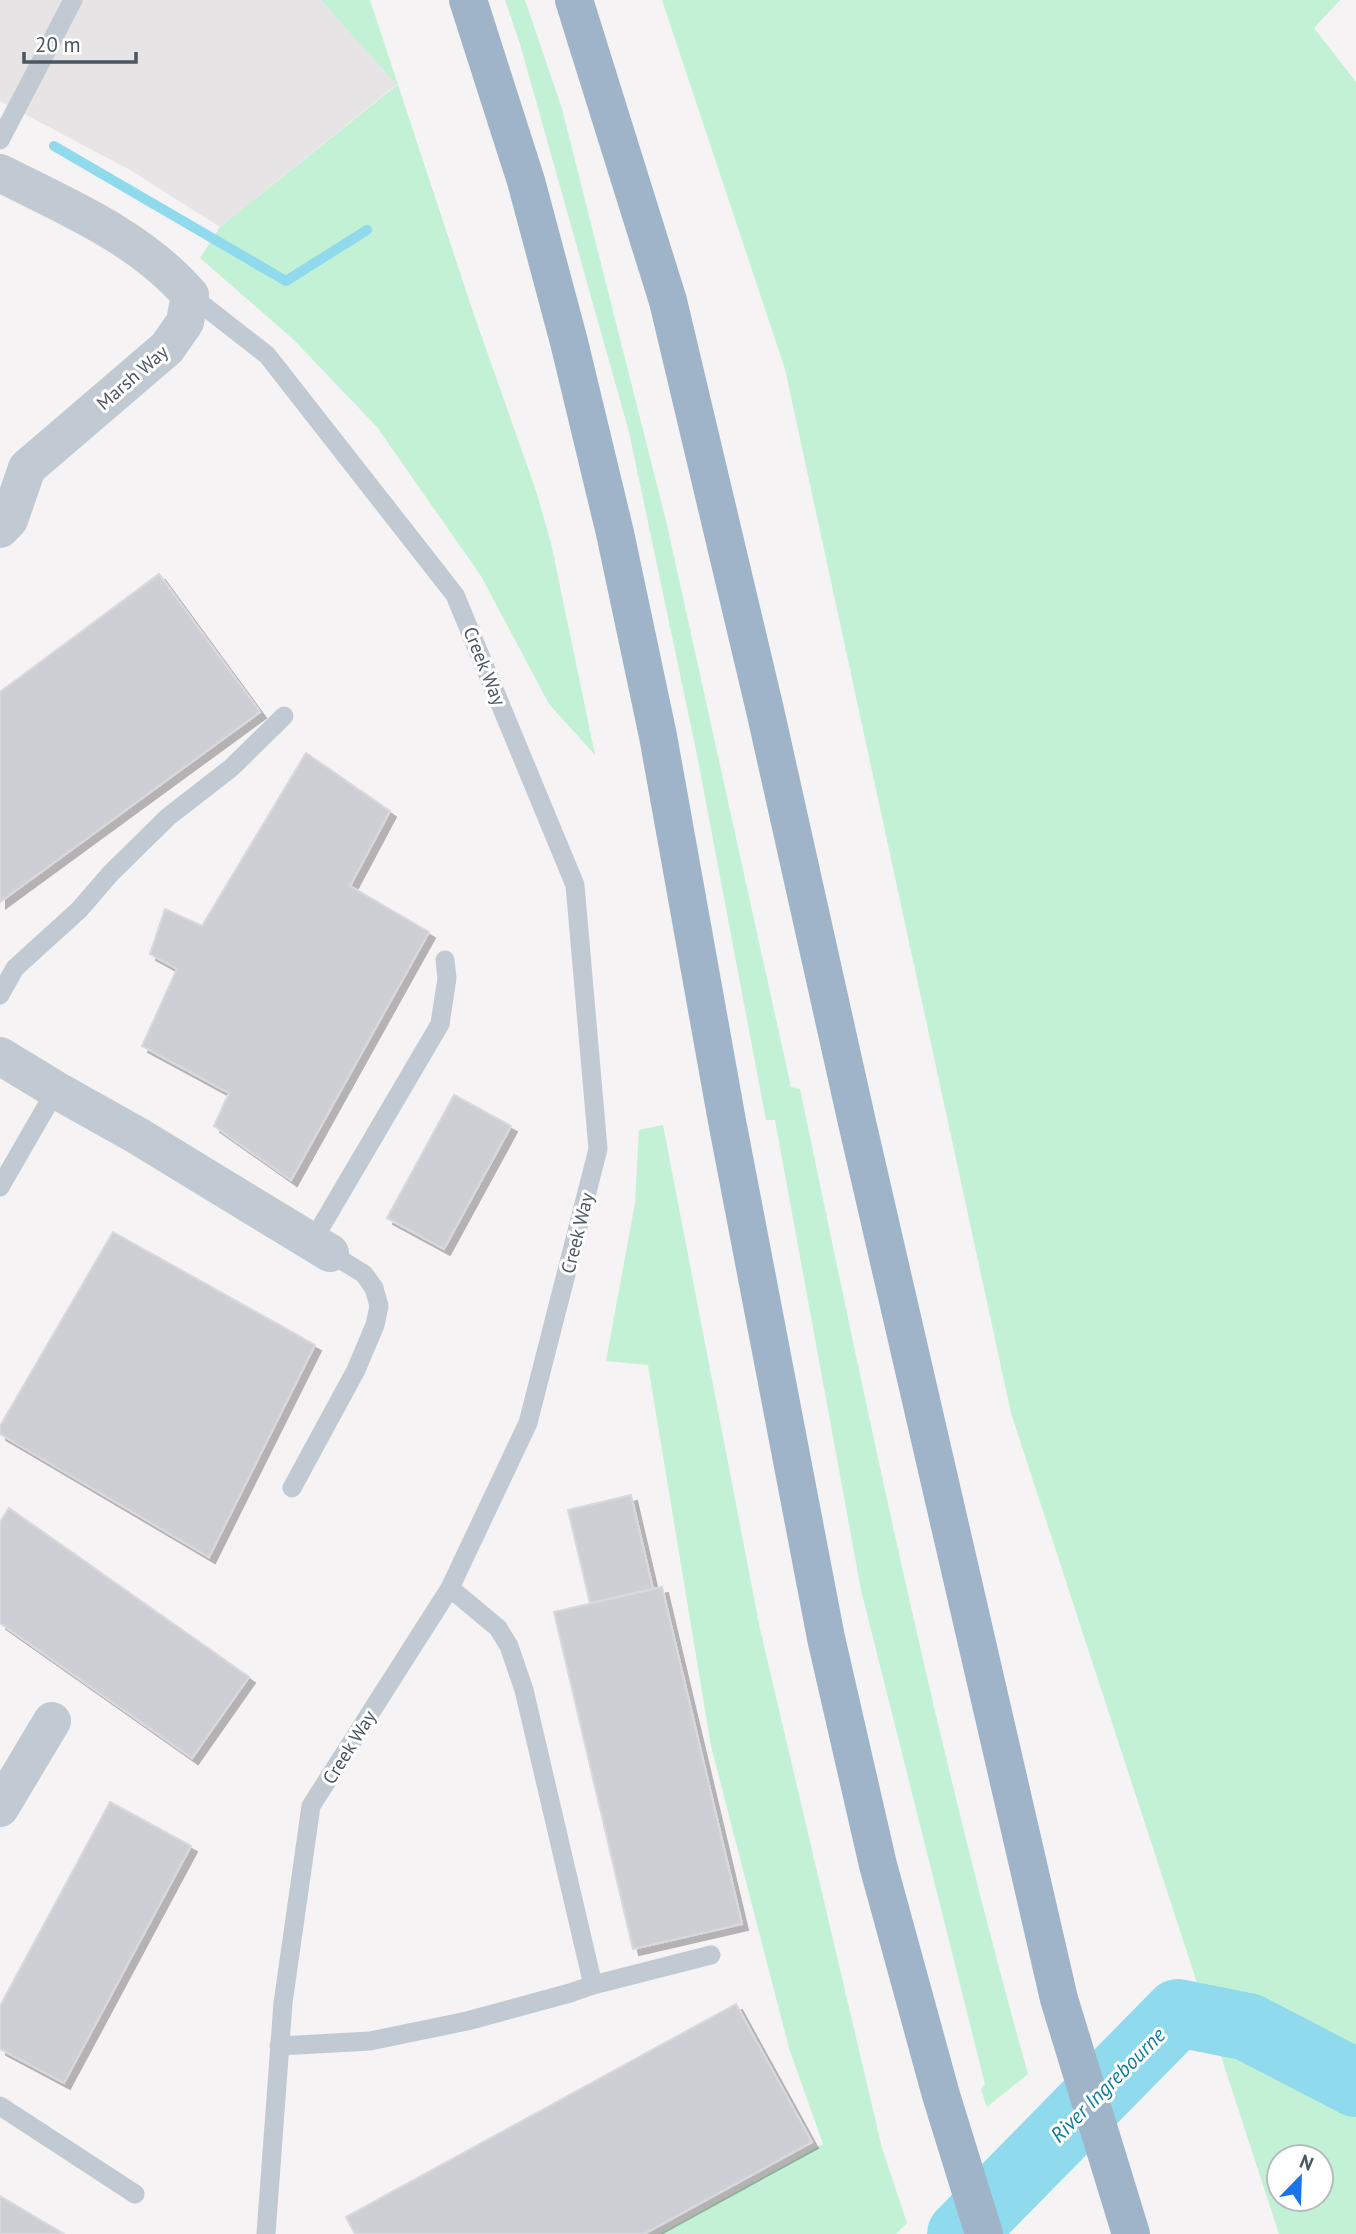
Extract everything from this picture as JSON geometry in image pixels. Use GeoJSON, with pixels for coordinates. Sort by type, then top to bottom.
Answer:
{"type":"FeatureCollection","features":[{"type":"Feature","properties":{"kind":"highway"},"geometry":{"type":"LineString","coordinates":[[468,0],[526,181],[569,342],[615,533],[658,736],[727,1121],[827,1638],[878,1866],[941,2095],[985,2234]]}},
{"type":"Feature","properties":{"kind":"highway"},"geometry":{"type":"LineString","coordinates":[[574,0],[668,301],[765,710],[1059,1999],[1131,2234]]}},
{"type":"Feature","properties":{"kind":"street"},"geometry":{"type":"LineString","coordinates":[[0,173],[111,230],[165,268],[190,295]]}},
{"type":"Feature","properties":{"kind":"street","name":"Marsh Way"},"geometry":{"type":"LineString","coordinates":[[0,529],[9,520],[13,471],[167,348],[185,322],[190,295]]}},
{"type":"Feature","properties":{"kind":"street"},"geometry":{"type":"LineString","coordinates":[[0,1056],[138,1136],[321,1248]]}},
{"type":"Feature","properties":{"kind":"street"},"geometry":{"type":"LineString","coordinates":[[0,1808],[52,1721]]}},
{"type":"Feature","properties":{"kind":"lane"},"geometry":{"type":"LineString","coordinates":[[0,140],[73,0]]}},
{"type":"Feature","properties":{"kind":"lane","name":"Creek Way"},"geometry":{"type":"LineString","coordinates":[[190,295],[267,355],[455,595],[575,885],[598,1149],[528,1423],[450,1588],[311,1806],[283,2003],[266,2234]]}},
{"type":"Feature","properties":{"kind":"lane"},"geometry":{"type":"LineString","coordinates":[[0,995],[16,968],[79,910],[111,873],[168,817],[231,768],[284,716]]}},
{"type":"Feature","properties":{"kind":"lane"},"geometry":{"type":"LineString","coordinates":[[292,1488],[356,1370],[375,1325],[379,1306],[374,1288],[364,1274],[321,1248],[440,1024],[447,978],[445,960]]}},
{"type":"Feature","properties":{"kind":"lane"},"geometry":{"type":"LineString","coordinates":[[1,1182],[55,1090]]}},
{"type":"Feature","properties":{"kind":"lane"},"geometry":{"type":"LineString","coordinates":[[450,1588],[498,1628],[509,1646],[524,1690],[593,1985]]}},
{"type":"Feature","properties":{"kind":"lane"},"geometry":{"type":"LineString","coordinates":[[279,2046],[370,2041],[467,2021],[711,1955]]}},
{"type":"Feature","properties":{"kind":"lane"},"geometry":{"type":"LineString","coordinates":[[0,2106],[135,2194]]}},
{"type":"Feature","properties":{"kind":"shaded area"},"geometry":{"type":"Polygon","coordinates":[[[0,0],[321,0],[397,84],[220,227],[132,171],[0,101],[0,0]]]}},
{"type":"Feature","properties":{"kind":"green space"},"geometry":{"type":"Polygon","coordinates":[[[321,0],[370,0],[472,309],[536,491],[551,543],[595,755],[549,704],[481,576],[377,427],[293,339],[200,258],[220,227],[397,85],[321,0]]]}},
{"type":"Feature","properties":{"kind":"green space"},"geometry":{"type":"Polygon","coordinates":[[[505,0],[525,0],[562,109],[667,525],[791,1087],[800,1089],[878,1460],[934,1707],[1028,2074],[987,2107],[981,2090],[985,2084],[861,1590],[775,1120],[766,1120],[697,755],[629,432],[520,44],[505,0]]]}},
{"type":"Feature","properties":{"kind":"green space"},"geometry":{"type":"Polygon","coordinates":[[[662,0],[1340,0],[1314,28],[1356,82],[1356,2234],[1279,2234],[1272,2213],[1335,2213],[1335,2143],[1265,2143],[1265,2191],[1011,1413],[785,369],[662,0]]]}},
{"type":"Feature","properties":{"kind":"green space"},"geometry":{"type":"Polygon","coordinates":[[[663,1125],[760,1629],[882,2148],[907,2223],[896,2234],[660,2234],[823,2144],[789,2048],[711,1746],[648,1365],[606,1361],[635,1203],[639,1130],[663,1125]]]}},
{"type":"Feature","properties":{"kind":"building"},"geometry":{"type":"Polygon","coordinates":[[[159,574],[260,712],[0,902],[0,692],[159,574]]]}},
{"type":"Feature","properties":{"kind":"building"},"geometry":{"type":"Polygon","coordinates":[[[306,753],[390,811],[350,886],[429,932],[291,1180],[214,1126],[229,1093],[142,1046],[177,969],[150,954],[165,909],[202,926],[306,753]]]}},
{"type":"Feature","properties":{"kind":"building"},"geometry":{"type":"Polygon","coordinates":[[[454,1095],[511,1126],[444,1249],[387,1218],[454,1095]]]}},
{"type":"Feature","properties":{"kind":"building"},"geometry":{"type":"Polygon","coordinates":[[[113,1232],[315,1345],[209,1557],[0,1434],[0,1426],[113,1232]]]}},
{"type":"Feature","properties":{"kind":"building"},"geometry":{"type":"Polygon","coordinates":[[[631,1495],[653,1589],[590,1603],[568,1510],[631,1495]]]}},
{"type":"Feature","properties":{"kind":"building"},"geometry":{"type":"Polygon","coordinates":[[[9,1508],[249,1677],[192,1758],[0,1623],[0,1522],[9,1508]]]}},
{"type":"Feature","properties":{"kind":"building"},"geometry":{"type":"Polygon","coordinates":[[[662,1587],[742,1924],[633,1949],[554,1612],[662,1587]]]}},
{"type":"Feature","properties":{"kind":"building"},"geometry":{"type":"Polygon","coordinates":[[[110,1802],[191,1846],[64,2083],[0,2049],[0,2006],[110,1802]]]}},
{"type":"Feature","properties":{"kind":"building"},"geometry":{"type":"Polygon","coordinates":[[[736,2004],[812,2142],[644,2234],[355,2234],[346,2217],[736,2004]]]}},
{"type":"Feature","properties":{"kind":"building"},"geometry":{"type":"Polygon","coordinates":[[[0,2196],[64,2234],[0,2234],[0,2196]]]}},
{"type":"Feature","properties":{"kind":"waterway"},"geometry":{"type":"LineString","coordinates":[[54,146],[286,281],[367,230]]}},
{"type":"Feature","properties":{"kind":"waterway","name":"River Ingrebourne"},"geometry":{"type":"LineString","coordinates":[[961,2234],[1178,2013],[1248,2027],[1356,2083]]}}]}
